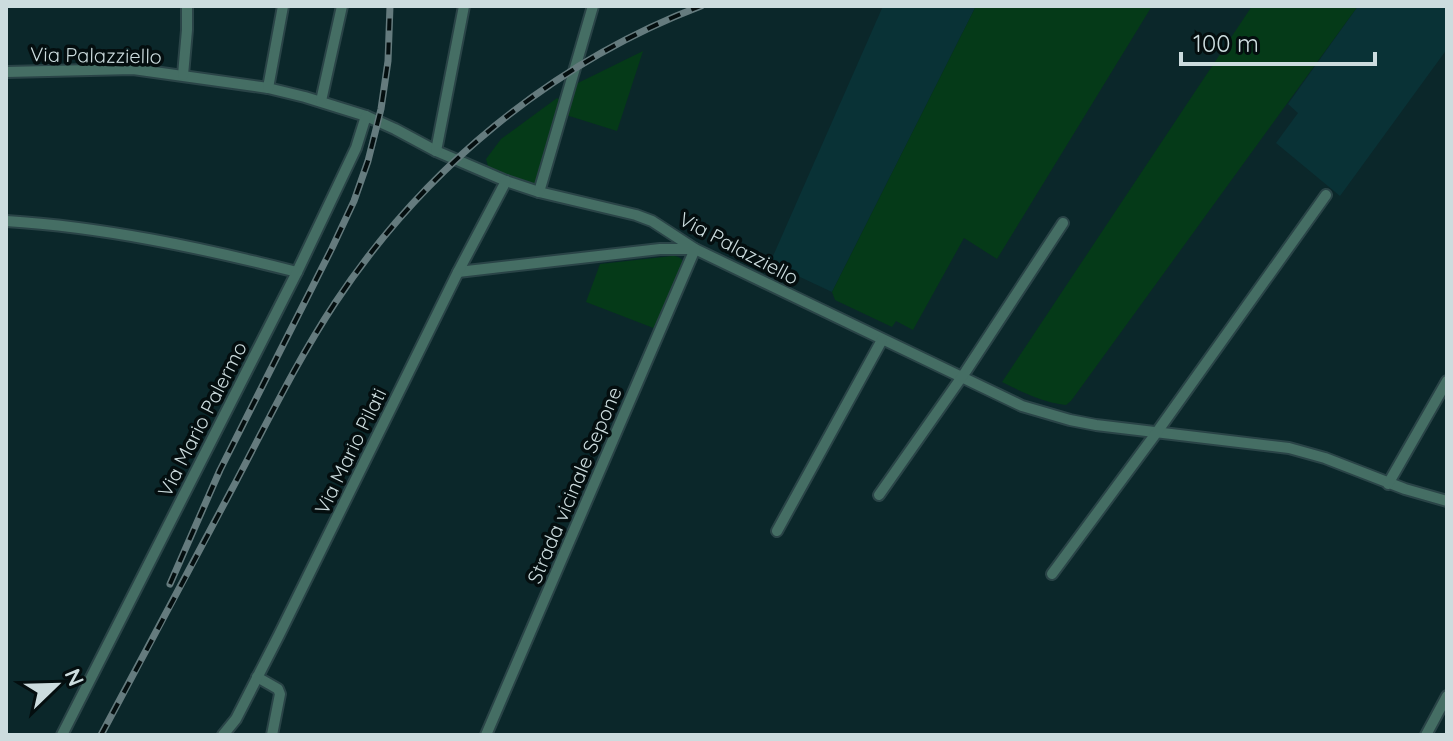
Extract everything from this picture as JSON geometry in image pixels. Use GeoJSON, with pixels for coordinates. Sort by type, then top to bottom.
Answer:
{"type":"FeatureCollection","features":[{"type":"Feature","properties":{"kind":"street"},"geometry":{"type":"LineString","coordinates":[[183,75],[187,6]]}},
{"type":"Feature","properties":{"kind":"street"},"geometry":{"type":"LineString","coordinates":[[268,88],[283,6]]}},
{"type":"Feature","properties":{"kind":"street"},"geometry":{"type":"LineString","coordinates":[[321,101],[342,6]]}},
{"type":"Feature","properties":{"kind":"street"},"geometry":{"type":"LineString","coordinates":[[436,151],[464,6]]}},
{"type":"Feature","properties":{"kind":"street"},"geometry":{"type":"LineString","coordinates":[[539,192],[593,6]]}},
{"type":"Feature","properties":{"kind":"street","name":"Via Palazziello"},"geometry":{"type":"LineString","coordinates":[[6,72],[133,69],[268,88],[321,101],[366,116],[506,181],[652,221],[695,249],[1022,406],[1070,420],[1289,448],[1325,458],[1388,484],[1447,501]]}},
{"type":"Feature","properties":{"kind":"street","name":"Via Mario Palermo"},"geometry":{"type":"LineString","coordinates":[[62,735],[297,272],[356,148],[366,116]]}},
{"type":"Feature","properties":{"kind":"street","name":"Via Mario Pilati"},"geometry":{"type":"LineString","coordinates":[[223,735],[236,719],[506,181]]}},
{"type":"Feature","properties":{"kind":"street"},"geometry":{"type":"LineString","coordinates":[[1052,574],[1326,195]]}},
{"type":"Feature","properties":{"kind":"street"},"geometry":{"type":"LineString","coordinates":[[6,221],[134,236],[297,272]]}},
{"type":"Feature","properties":{"kind":"street"},"geometry":{"type":"LineString","coordinates":[[879,495],[962,377],[1063,223]]}},
{"type":"Feature","properties":{"kind":"street"},"geometry":{"type":"LineString","coordinates":[[458,272],[660,249],[695,249]]}},
{"type":"Feature","properties":{"kind":"street","name":"Strada vicinale Sepone"},"geometry":{"type":"LineString","coordinates":[[486,735],[695,249]]}},
{"type":"Feature","properties":{"kind":"street"},"geometry":{"type":"LineString","coordinates":[[777,531],[882,340]]}},
{"type":"Feature","properties":{"kind":"street"},"geometry":{"type":"LineString","coordinates":[[1388,484],[1447,381]]}},
{"type":"Feature","properties":{"kind":"street"},"geometry":{"type":"LineString","coordinates":[[257,677],[278,689],[280,694],[272,735]]}},
{"type":"Feature","properties":{"kind":"street"},"geometry":{"type":"LineString","coordinates":[[1426,735],[1447,696]]}},
{"type":"Feature","properties":{"kind":"shaded area"},"geometry":{"type":"Polygon","coordinates":[[[883,6],[976,6],[832,292],[770,263],[883,6]]]}},
{"type":"Feature","properties":{"kind":"shaded area"},"geometry":{"type":"Polygon","coordinates":[[[1358,6],[1447,6],[1447,49],[1340,196],[1276,143],[1298,113],[1288,104],[1358,6]]]}},
{"type":"Feature","properties":{"kind":"green space"},"geometry":{"type":"Polygon","coordinates":[[[976,6],[1152,6],[997,259],[964,238],[913,330],[896,321],[892,327],[835,300],[832,292],[976,6]]]}},
{"type":"Feature","properties":{"kind":"green space"},"geometry":{"type":"Polygon","coordinates":[[[1252,6],[1358,6],[1071,401],[1066,405],[1049,402],[1002,382],[1252,6]]]}},
{"type":"Feature","properties":{"kind":"green space"},"geometry":{"type":"Polygon","coordinates":[[[643,51],[617,131],[566,115],[576,84],[643,51]]]}},
{"type":"Feature","properties":{"kind":"green space"},"geometry":{"type":"Polygon","coordinates":[[[557,98],[561,100],[539,185],[492,170],[486,159],[501,139],[557,98]]]}},
{"type":"Feature","properties":{"kind":"green space"},"geometry":{"type":"Polygon","coordinates":[[[672,256],[680,258],[685,265],[656,329],[586,302],[600,264],[672,256]]]}},
{"type":"Feature","properties":{"kind":"railway"},"geometry":{"type":"LineString","coordinates":[[170,584],[220,470],[354,201],[381,109],[388,61],[390,6]]}},
{"type":"Feature","properties":{"kind":"railway"},"geometry":{"type":"LineString","coordinates":[[101,735],[294,371],[335,303],[370,254],[408,208],[450,166],[542,90],[593,58],[701,6]]}}]}
